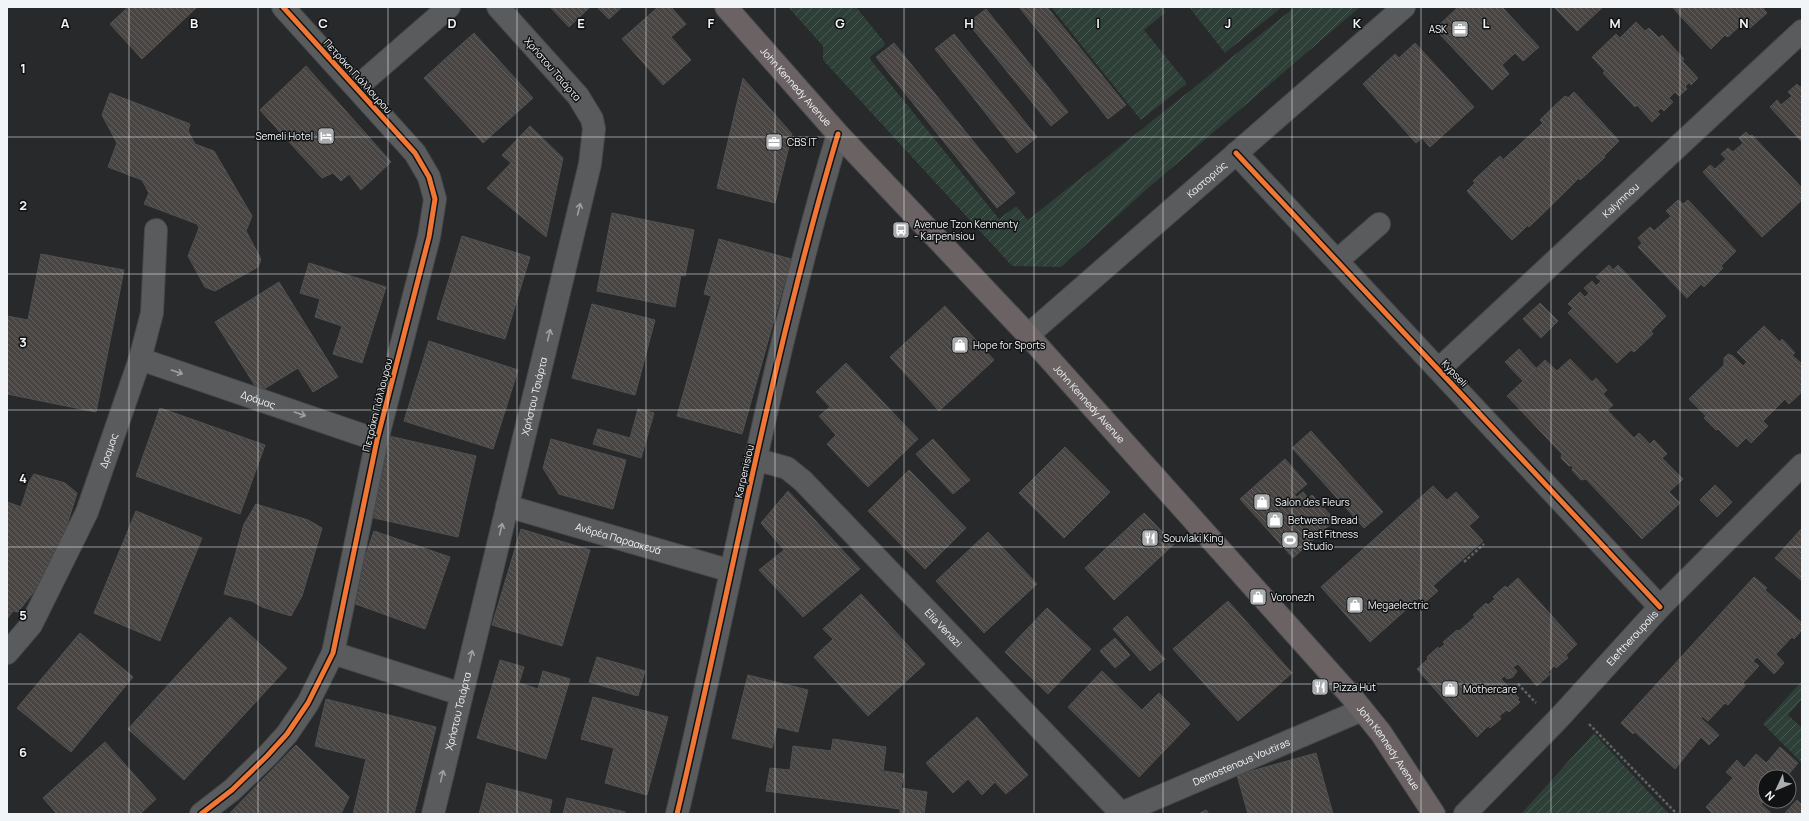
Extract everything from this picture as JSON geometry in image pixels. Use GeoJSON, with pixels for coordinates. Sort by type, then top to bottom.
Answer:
{"type":"FeatureCollection","features":[{"type":"Feature","properties":{"kind":"main road","name":"John Kennedy Avenue"},"geometry":{"type":"LineString","coordinates":[[726,7],[838,134],[1028,335],[1362,710],[1402,764],[1434,814]]}},
{"type":"Feature","properties":{"kind":"street","name":"Πετράκη Γιάλλουρου"},"geometry":{"type":"LineString","coordinates":[[201,814],[232,790],[268,756],[287,734],[308,703],[333,653],[377,440],[429,237],[435,199],[429,177],[415,153],[357,87],[282,7]]}},
{"type":"Feature","properties":{"kind":"street"},"geometry":{"type":"LineString","coordinates":[[357,87],[449,7]]}},
{"type":"Feature","properties":{"kind":"street","name":"Χρήστου Τσιάρτα"},"geometry":{"type":"LineString","coordinates":[[434,814],[461,694],[590,164],[594,129],[592,119],[578,96],[498,7]]}},
{"type":"Feature","properties":{"kind":"street","name":"Καστοριάς"},"geometry":{"type":"LineString","coordinates":[[1028,335],[1404,7]]}},
{"type":"Feature","properties":{"kind":"street","name":"Kalymnou"},"geometry":{"type":"LineString","coordinates":[[1439,369],[1802,31]]}},
{"type":"Feature","properties":{"kind":"street","name":"Karpenisiou"},"geometry":{"type":"LineString","coordinates":[[682,814],[755,459],[799,278],[824,181],[838,134]]}},
{"type":"Feature","properties":{"kind":"street","name":"Kypseli"},"geometry":{"type":"LineString","coordinates":[[1236,152],[1660,608]]}},
{"type":"Feature","properties":{"kind":"street"},"geometry":{"type":"LineString","coordinates":[[1338,260],[1379,224]]}},
{"type":"Feature","properties":{"kind":"street","name":"Δραμας"},"geometry":{"type":"LineString","coordinates":[[7,653],[31,625],[87,512],[140,359],[152,313],[156,230]]}},
{"type":"Feature","properties":{"kind":"street","name":"Δράμας"},"geometry":{"type":"LineString","coordinates":[[140,359],[377,440]]}},
{"type":"Feature","properties":{"kind":"street","name":"Elia Venazi"},"geometry":{"type":"LineString","coordinates":[[755,459],[787,468],[814,492],[1120,814]]}},
{"type":"Feature","properties":{"kind":"street","name":"Eleftheroupolis"},"geometry":{"type":"LineString","coordinates":[[1465,814],[1571,705],[1660,608],[1802,465]]}},
{"type":"Feature","properties":{"kind":"street","name":"Ανδρέα Παρασκευά"},"geometry":{"type":"LineString","coordinates":[[507,506],[731,571]]}},
{"type":"Feature","properties":{"kind":"street"},"geometry":{"type":"LineString","coordinates":[[333,653],[461,694]]}},
{"type":"Feature","properties":{"kind":"street","name":"Demostenous Voutiras"},"geometry":{"type":"LineString","coordinates":[[1120,814],[1362,710]]}},
{"type":"Feature","properties":{"kind":"path"},"geometry":{"type":"LineString","coordinates":[[1464,562],[1484,544]]}},
{"type":"Feature","properties":{"kind":"path"},"geometry":{"type":"LineString","coordinates":[[1518,684],[1540,708]]}},
{"type":"Feature","properties":{"kind":"path"},"geometry":{"type":"LineString","coordinates":[[1571,705],[1677,814]]}},
{"type":"Feature","properties":{"kind":"green space"},"geometry":{"type":"Polygon","coordinates":[[[788,7],[856,7],[885,43],[884,46],[871,56],[870,59],[999,219],[1017,207],[1028,220],[1295,7],[1360,7],[1147,189],[1061,267],[1012,266],[823,60],[823,46],[788,7]]]}},
{"type":"Feature","properties":{"kind":"green space"},"geometry":{"type":"Polygon","coordinates":[[[1051,7],[1163,7],[1165,13],[1144,30],[1186,82],[1186,84],[1141,120],[1051,7]]]}},
{"type":"Feature","properties":{"kind":"green space"},"geometry":{"type":"Polygon","coordinates":[[[1189,7],[1282,7],[1225,53],[1189,7]]]}},
{"type":"Feature","properties":{"kind":"green space"},"geometry":{"type":"Polygon","coordinates":[[[1802,681],[1802,699],[1788,715],[1802,728],[1802,763],[1763,724],[1802,681]]]}},
{"type":"Feature","properties":{"kind":"green space"},"geometry":{"type":"Polygon","coordinates":[[[1594,733],[1669,814],[1521,814],[1594,733]]]}},
{"type":"Feature","properties":{"kind":"building"},"geometry":{"type":"Polygon","coordinates":[[[128,7],[197,7],[142,59],[110,24],[128,7]]]}},
{"type":"Feature","properties":{"kind":"building"},"geometry":{"type":"Polygon","coordinates":[[[550,7],[590,7],[569,27],[550,7]]]}},
{"type":"Feature","properties":{"kind":"building"},"geometry":{"type":"Polygon","coordinates":[[[597,7],[622,7],[609,19],[597,7]]]}},
{"type":"Feature","properties":{"kind":"building"},"geometry":{"type":"Polygon","coordinates":[[[658,7],[671,7],[686,24],[671,37],[691,60],[663,85],[622,39],[658,7]]]}},
{"type":"Feature","properties":{"kind":"building"},"geometry":{"type":"Polygon","coordinates":[[[1019,7],[1047,7],[1126,105],[1108,119],[1019,7]]]}},
{"type":"Feature","properties":{"kind":"building"},"geometry":{"type":"Polygon","coordinates":[[[1458,7],[1502,7],[1539,47],[1523,61],[1515,53],[1502,65],[1509,74],[1492,90],[1435,29],[1458,7]]]}},
{"type":"Feature","properties":{"kind":"building"},"geometry":{"type":"Polygon","coordinates":[[[1554,7],[1603,7],[1577,31],[1554,7]]]}},
{"type":"Feature","properties":{"kind":"building"},"geometry":{"type":"Polygon","coordinates":[[[1672,7],[1762,7],[1767,13],[1750,28],[1744,22],[1728,37],[1725,35],[1711,49],[1672,7]]]}},
{"type":"Feature","properties":{"kind":"building"},"geometry":{"type":"Polygon","coordinates":[[[986,9],[1068,112],[1051,126],[968,23],[986,9]]]}},
{"type":"Feature","properties":{"kind":"building"},"geometry":{"type":"Polygon","coordinates":[[[1636,22],[1645,31],[1649,28],[1659,38],[1662,35],[1684,59],[1682,61],[1698,78],[1691,85],[1689,82],[1685,87],[1687,89],[1679,96],[1675,92],[1669,98],[1673,102],[1664,111],[1661,108],[1657,112],[1660,114],[1652,122],[1637,105],[1635,107],[1603,73],[1605,71],[1592,57],[1616,34],[1620,38],[1636,22]]]}},
{"type":"Feature","properties":{"kind":"building"},"geometry":{"type":"Polygon","coordinates":[[[474,33],[533,98],[483,143],[424,78],[474,33]]]}},
{"type":"Feature","properties":{"kind":"building"},"geometry":{"type":"Polygon","coordinates":[[[954,34],[1037,137],[1017,153],[935,49],[954,34]]]}},
{"type":"Feature","properties":{"kind":"building"},"geometry":{"type":"Polygon","coordinates":[[[894,43],[1015,193],[997,208],[876,57],[894,43]]]}},
{"type":"Feature","properties":{"kind":"building"},"geometry":{"type":"Polygon","coordinates":[[[1415,43],[1474,107],[1430,147],[1422,138],[1416,143],[1363,84],[1395,54],[1399,58],[1415,43]]]}},
{"type":"Feature","properties":{"kind":"building","name":"Semeli Hotel"},"geometry":{"type":"Polygon","coordinates":[[[306,66],[391,162],[361,190],[349,174],[341,181],[333,173],[322,178],[260,110],[306,66]]]}},
{"type":"Feature","properties":{"kind":"building"},"geometry":{"type":"Polygon","coordinates":[[[743,78],[792,134],[775,203],[717,188],[743,78]]]}},
{"type":"Feature","properties":{"kind":"building"},"geometry":{"type":"Polygon","coordinates":[[[1797,84],[1800,87],[1802,86],[1802,142],[1770,107],[1777,100],[1781,105],[1792,96],[1788,92],[1797,84]]]}},
{"type":"Feature","properties":{"kind":"building"},"geometry":{"type":"Polygon","coordinates":[[[1574,92],[1619,141],[1604,156],[1605,157],[1580,180],[1579,178],[1529,227],[1528,225],[1512,240],[1467,191],[1475,183],[1473,181],[1500,156],[1503,160],[1543,123],[1540,120],[1565,96],[1568,98],[1574,92]]]}},
{"type":"Feature","properties":{"kind":"building"},"geometry":{"type":"Polygon","coordinates":[[[1574,92],[1619,141],[1604,156],[1605,157],[1580,180],[1579,178],[1529,227],[1528,225],[1512,240],[1467,191],[1475,183],[1473,181],[1500,156],[1503,160],[1543,123],[1540,120],[1565,96],[1568,98],[1574,92]]]}},
{"type":"Feature","properties":{"kind":"building"},"geometry":{"type":"Polygon","coordinates":[[[110,93],[190,124],[188,131],[195,144],[214,151],[252,216],[246,231],[261,259],[258,267],[215,291],[205,287],[188,256],[199,228],[197,224],[144,204],[149,193],[142,180],[108,167],[117,143],[102,115],[110,93]]]}},
{"type":"Feature","properties":{"kind":"building"},"geometry":{"type":"Polygon","coordinates":[[[530,126],[563,158],[546,237],[487,188],[511,163],[502,155],[530,126]]]}},
{"type":"Feature","properties":{"kind":"building"},"geometry":{"type":"Polygon","coordinates":[[[1746,132],[1750,136],[1752,135],[1802,188],[1802,200],[1762,237],[1703,172],[1710,165],[1715,169],[1726,159],[1721,154],[1728,148],[1733,152],[1743,143],[1739,138],[1746,132]]]}},
{"type":"Feature","properties":{"kind":"building"},"geometry":{"type":"Polygon","coordinates":[[[1678,200],[1683,204],[1688,200],[1736,251],[1721,266],[1723,268],[1704,287],[1701,284],[1687,298],[1638,247],[1642,243],[1638,238],[1650,227],[1654,231],[1671,216],[1666,211],[1678,200]]]}},
{"type":"Feature","properties":{"kind":"building"},"geometry":{"type":"Polygon","coordinates":[[[612,213],[694,230],[685,276],[681,275],[675,307],[597,291],[612,213]]]}},
{"type":"Feature","properties":{"kind":"building"},"geometry":{"type":"Polygon","coordinates":[[[462,236],[530,257],[505,339],[437,319],[462,236]]]}},
{"type":"Feature","properties":{"kind":"building"},"geometry":{"type":"Polygon","coordinates":[[[719,239],[791,259],[742,434],[677,416],[711,296],[704,294],[719,239]]]}},
{"type":"Feature","properties":{"kind":"building"},"geometry":{"type":"Polygon","coordinates":[[[41,254],[124,270],[96,412],[7,394],[7,316],[28,320],[41,254]]]}},
{"type":"Feature","properties":{"kind":"building"},"geometry":{"type":"Polygon","coordinates":[[[309,263],[386,287],[362,363],[333,354],[342,326],[315,317],[320,299],[300,293],[309,263]]]}},
{"type":"Feature","properties":{"kind":"building"},"geometry":{"type":"Polygon","coordinates":[[[1609,265],[1613,270],[1618,265],[1666,316],[1651,331],[1653,334],[1634,352],[1631,350],[1617,363],[1568,313],[1573,308],[1568,304],[1580,292],[1585,297],[1589,293],[1584,288],[1592,281],[1596,286],[1601,281],[1596,277],[1609,265]]]}},
{"type":"Feature","properties":{"kind":"building"},"geometry":{"type":"Polygon","coordinates":[[[279,282],[338,377],[313,392],[298,368],[259,392],[215,322],[279,282]]]}},
{"type":"Feature","properties":{"kind":"building"},"geometry":{"type":"Polygon","coordinates":[[[1540,303],[1558,321],[1541,338],[1523,319],[1540,303]]]}},
{"type":"Feature","properties":{"kind":"building"},"geometry":{"type":"Polygon","coordinates":[[[592,304],[655,320],[635,395],[572,378],[592,304]]]}},
{"type":"Feature","properties":{"kind":"building"},"geometry":{"type":"Polygon","coordinates":[[[945,306],[994,360],[939,411],[890,357],[945,306]]]}},
{"type":"Feature","properties":{"kind":"building"},"geometry":{"type":"Polygon","coordinates":[[[1764,326],[1780,342],[1782,339],[1795,353],[1792,355],[1802,364],[1802,392],[1789,404],[1785,399],[1763,421],[1768,426],[1751,443],[1746,438],[1737,447],[1704,418],[1706,416],[1689,399],[1724,365],[1724,358],[1728,354],[1733,356],[1743,366],[1747,362],[1737,352],[1764,326]]]}},
{"type":"Feature","properties":{"kind":"building"},"geometry":{"type":"Polygon","coordinates":[[[429,341],[518,370],[493,449],[404,421],[429,341]]]}},
{"type":"Feature","properties":{"kind":"building"},"geometry":{"type":"Polygon","coordinates":[[[1519,349],[1536,368],[1523,381],[1505,362],[1519,349]]]}},
{"type":"Feature","properties":{"kind":"building"},"geometry":{"type":"Polygon","coordinates":[[[1570,359],[1592,382],[1596,378],[1607,390],[1603,394],[1613,405],[1607,410],[1634,438],[1639,433],[1650,444],[1654,440],[1667,454],[1662,458],[1683,479],[1669,492],[1680,503],[1642,539],[1586,479],[1581,480],[1572,470],[1573,466],[1569,466],[1561,458],[1562,454],[1507,396],[1545,360],[1557,371],[1570,359]]]}},
{"type":"Feature","properties":{"kind":"building"},"geometry":{"type":"Polygon","coordinates":[[[846,363],[918,439],[868,487],[827,444],[836,435],[819,416],[830,407],[816,392],[846,363]]]}},
{"type":"Feature","properties":{"kind":"building"},"geometry":{"type":"Polygon","coordinates":[[[160,408],[265,445],[240,514],[136,476],[160,408]]]}},
{"type":"Feature","properties":{"kind":"building"},"geometry":{"type":"Polygon","coordinates":[[[638,409],[654,413],[641,458],[593,444],[598,429],[630,438],[638,409]]]}},
{"type":"Feature","properties":{"kind":"building"},"geometry":{"type":"Polygon","coordinates":[[[1311,431],[1383,512],[1364,528],[1292,448],[1311,431]]]}},
{"type":"Feature","properties":{"kind":"building"},"geometry":{"type":"Polygon","coordinates":[[[389,436],[476,456],[458,537],[370,517],[389,436]]]}},
{"type":"Feature","properties":{"kind":"building"},"geometry":{"type":"Polygon","coordinates":[[[551,439],[626,460],[613,509],[559,494],[543,468],[551,439]]]}},
{"type":"Feature","properties":{"kind":"building"},"geometry":{"type":"Polygon","coordinates":[[[933,439],[970,480],[953,494],[916,454],[933,439]]]}},
{"type":"Feature","properties":{"kind":"building"},"geometry":{"type":"Polygon","coordinates":[[[1065,447],[1110,492],[1064,538],[1019,493],[1065,447]]]}},
{"type":"Feature","properties":{"kind":"building"},"geometry":{"type":"Polygon","coordinates":[[[1285,459],[1307,484],[1294,495],[1297,497],[1303,492],[1308,498],[1312,495],[1335,520],[1293,558],[1240,499],[1285,459]]]}},
{"type":"Feature","properties":{"kind":"building"},"geometry":{"type":"Polygon","coordinates":[[[909,470],[966,528],[925,569],[868,511],[909,470]]]}},
{"type":"Feature","properties":{"kind":"building"},"geometry":{"type":"Polygon","coordinates":[[[34,474],[65,483],[77,493],[54,566],[18,612],[13,611],[7,619],[7,502],[21,507],[29,482],[34,474]]]}},
{"type":"Feature","properties":{"kind":"building"},"geometry":{"type":"Polygon","coordinates":[[[1715,485],[1732,502],[1717,517],[1700,500],[1715,485]]]}},
{"type":"Feature","properties":{"kind":"building"},"geometry":{"type":"Polygon","coordinates":[[[1433,486],[1447,500],[1456,492],[1479,517],[1469,526],[1483,541],[1433,586],[1438,591],[1424,603],[1419,598],[1370,642],[1321,587],[1433,486]]]}},
{"type":"Feature","properties":{"kind":"building"},"geometry":{"type":"Polygon","coordinates":[[[788,491],[860,569],[803,617],[759,570],[784,550],[761,523],[788,491]]]}},
{"type":"Feature","properties":{"kind":"building"},"geometry":{"type":"Polygon","coordinates":[[[256,504],[308,520],[322,528],[302,596],[291,616],[262,607],[252,601],[224,594],[244,524],[256,504]]]}},
{"type":"Feature","properties":{"kind":"building"},"geometry":{"type":"Polygon","coordinates":[[[136,511],[202,538],[160,641],[94,613],[136,511]]]}},
{"type":"Feature","properties":{"kind":"building"},"geometry":{"type":"Polygon","coordinates":[[[1144,513],[1174,544],[1114,600],[1085,568],[1144,513]]]}},
{"type":"Feature","properties":{"kind":"building"},"geometry":{"type":"Polygon","coordinates":[[[1802,528],[1802,581],[1775,558],[1802,528]]]}},
{"type":"Feature","properties":{"kind":"building"},"geometry":{"type":"Polygon","coordinates":[[[521,529],[590,550],[562,646],[492,625],[521,529]]]}},
{"type":"Feature","properties":{"kind":"building"},"geometry":{"type":"Polygon","coordinates":[[[374,531],[450,557],[425,629],[350,602],[374,531]]]}},
{"type":"Feature","properties":{"kind":"building"},"geometry":{"type":"Polygon","coordinates":[[[988,532],[1037,584],[984,633],[936,581],[988,532]]]}},
{"type":"Feature","properties":{"kind":"building"},"geometry":{"type":"Polygon","coordinates":[[[1754,577],[1767,588],[1765,590],[1802,623],[1802,630],[1794,639],[1792,637],[1776,654],[1784,663],[1774,674],[1757,657],[1753,661],[1759,666],[1743,683],[1745,686],[1728,705],[1725,703],[1708,721],[1702,716],[1701,718],[1719,735],[1709,745],[1701,737],[1675,769],[1635,732],[1633,734],[1621,723],[1754,577]]]}},
{"type":"Feature","properties":{"kind":"building"},"geometry":{"type":"Polygon","coordinates":[[[1518,578],[1577,644],[1566,655],[1568,658],[1556,668],[1554,666],[1548,672],[1550,674],[1537,686],[1518,664],[1513,667],[1517,671],[1513,677],[1507,679],[1504,676],[1501,679],[1519,698],[1517,700],[1520,702],[1509,712],[1507,710],[1499,716],[1501,719],[1490,728],[1488,726],[1477,737],[1417,669],[1438,647],[1439,649],[1445,644],[1443,642],[1475,617],[1473,615],[1486,603],[1488,605],[1495,599],[1493,597],[1505,586],[1507,588],[1518,578]]]}},
{"type":"Feature","properties":{"kind":"building"},"geometry":{"type":"Polygon","coordinates":[[[861,594],[925,664],[868,716],[814,657],[833,639],[823,629],[861,594]]]}},
{"type":"Feature","properties":{"kind":"building"},"geometry":{"type":"Polygon","coordinates":[[[1228,601],[1292,673],[1238,721],[1173,649],[1228,601]]]}},
{"type":"Feature","properties":{"kind":"building"},"geometry":{"type":"Polygon","coordinates":[[[1047,608],[1091,649],[1048,694],[1005,652],[1047,608]]]}},
{"type":"Feature","properties":{"kind":"building"},"geometry":{"type":"Polygon","coordinates":[[[1127,616],[1165,659],[1150,671],[1113,629],[1127,616]]]}},
{"type":"Feature","properties":{"kind":"building"},"geometry":{"type":"Polygon","coordinates":[[[230,617],[287,668],[184,780],[128,729],[230,617]]]}},
{"type":"Feature","properties":{"kind":"building"},"geometry":{"type":"Polygon","coordinates":[[[80,633],[133,677],[71,752],[17,708],[80,633]]]}},
{"type":"Feature","properties":{"kind":"building"},"geometry":{"type":"Polygon","coordinates":[[[1115,638],[1130,655],[1115,668],[1100,651],[1115,638]]]}},
{"type":"Feature","properties":{"kind":"building"},"geometry":{"type":"Polygon","coordinates":[[[597,657],[645,671],[638,696],[589,682],[597,657]]]}},
{"type":"Feature","properties":{"kind":"building"},"geometry":{"type":"Polygon","coordinates":[[[500,660],[524,667],[519,683],[538,689],[543,671],[570,679],[546,759],[477,738],[500,660]]]}},
{"type":"Feature","properties":{"kind":"building"},"geometry":{"type":"Polygon","coordinates":[[[1102,671],[1142,710],[1159,693],[1190,724],[1139,777],[1068,707],[1102,671]]]}},
{"type":"Feature","properties":{"kind":"building"},"geometry":{"type":"Polygon","coordinates":[[[748,675],[808,690],[798,732],[777,727],[772,748],[732,738],[748,675]]]}},
{"type":"Feature","properties":{"kind":"building"},"geometry":{"type":"Polygon","coordinates":[[[593,697],[668,717],[647,795],[605,783],[614,748],[581,739],[593,697]]]}},
{"type":"Feature","properties":{"kind":"building"},"geometry":{"type":"Polygon","coordinates":[[[326,699],[436,727],[414,814],[353,814],[366,759],[315,746],[326,699]]]}},
{"type":"Feature","properties":{"kind":"building"},"geometry":{"type":"Polygon","coordinates":[[[977,717],[1028,775],[1006,794],[995,782],[982,795],[968,779],[953,793],[926,763],[977,717]]]}},
{"type":"Feature","properties":{"kind":"building"},"geometry":{"type":"Polygon","coordinates":[[[833,739],[886,747],[883,771],[904,774],[901,788],[927,792],[924,814],[900,814],[900,809],[766,791],[770,768],[790,770],[793,746],[831,751],[833,739]]]}},
{"type":"Feature","properties":{"kind":"building"},"geometry":{"type":"Polygon","coordinates":[[[105,742],[156,799],[140,814],[57,814],[43,798],[105,742]]]}},
{"type":"Feature","properties":{"kind":"building"},"geometry":{"type":"Polygon","coordinates":[[[296,745],[349,797],[341,814],[229,814],[296,745]]]}},
{"type":"Feature","properties":{"kind":"building"},"geometry":{"type":"Polygon","coordinates":[[[1780,747],[1798,763],[1793,769],[1779,769],[1769,760],[1780,747]]]}},
{"type":"Feature","properties":{"kind":"building"},"geometry":{"type":"Polygon","coordinates":[[[1316,753],[1333,814],[1248,814],[1237,775],[1316,753]]]}},
{"type":"Feature","properties":{"kind":"building"},"geometry":{"type":"Polygon","coordinates":[[[1756,754],[1766,763],[1769,760],[1779,769],[1757,769],[1757,809],[1766,809],[1772,814],[1713,814],[1706,807],[1733,778],[1726,772],[1737,760],[1744,768],[1756,754]]]}},
{"type":"Feature","properties":{"kind":"building"},"geometry":{"type":"Polygon","coordinates":[[[487,783],[552,800],[549,814],[479,814],[487,783]]]}},
{"type":"Feature","properties":{"kind":"building"},"geometry":{"type":"Polygon","coordinates":[[[567,798],[625,812],[625,814],[563,814],[567,798]]]}},
{"type":"Feature","properties":{"kind":"building"},"geometry":{"type":"Polygon","coordinates":[[[1797,800],[1802,805],[1802,814],[1784,814],[1789,809],[1797,809],[1797,800]]]}},
{"type":"Feature","properties":{"kind":"building"},"geometry":{"type":"Polygon","coordinates":[[[1206,810],[1209,814],[1198,814],[1206,810]]]}},
{"type":"Feature","properties":{"kind":"cycle path"},"geometry":{"type":"LineString","coordinates":[[201,814],[232,790],[287,734],[308,703],[333,653],[377,440],[429,237],[435,199],[429,177],[415,153],[283,7]]}},
{"type":"Feature","properties":{"kind":"cycle path"},"geometry":{"type":"LineString","coordinates":[[677,814],[792,303],[838,134]]}},
{"type":"Feature","properties":{"kind":"cycle path"},"geometry":{"type":"LineString","coordinates":[[1236,153],[1660,607]]}},
{"type":"Feature","properties":{"kind":"place","name":"ASK"},"geometry":{"type":"Point","coordinates":[1460,29]}},
{"type":"Feature","properties":{"kind":"place","name":"Semeli Hotel"},"geometry":{"type":"Point","coordinates":[326,136]}},
{"type":"Feature","properties":{"kind":"place","name":"CBS IT"},"geometry":{"type":"Point","coordinates":[774,142]}},
{"type":"Feature","properties":{"kind":"place","name":"Avenue Tzon Kennenty - Karpenisiou"},"geometry":{"type":"Point","coordinates":[901,230]}},
{"type":"Feature","properties":{"kind":"place","name":"Hope for Sports"},"geometry":{"type":"Point","coordinates":[960,345]}},
{"type":"Feature","properties":{"kind":"place","name":"Salon des Fleurs"},"geometry":{"type":"Point","coordinates":[1262,502]}},
{"type":"Feature","properties":{"kind":"place","name":"Between Bread"},"geometry":{"type":"Point","coordinates":[1275,520]}},
{"type":"Feature","properties":{"kind":"place","name":"Souvlaki King"},"geometry":{"type":"Point","coordinates":[1150,538]}},
{"type":"Feature","properties":{"kind":"place","name":"Fast Fitness Studio"},"geometry":{"type":"Point","coordinates":[1290,540]}},
{"type":"Feature","properties":{"kind":"place","name":"Voronezh"},"geometry":{"type":"Point","coordinates":[1258,597]}},
{"type":"Feature","properties":{"kind":"place","name":"Megaelectric"},"geometry":{"type":"Point","coordinates":[1355,605]}},
{"type":"Feature","properties":{"kind":"place","name":"Pizza Hut"},"geometry":{"type":"Point","coordinates":[1320,687]}},
{"type":"Feature","properties":{"kind":"place","name":"Mothercare"},"geometry":{"type":"Point","coordinates":[1450,689]}}]}
